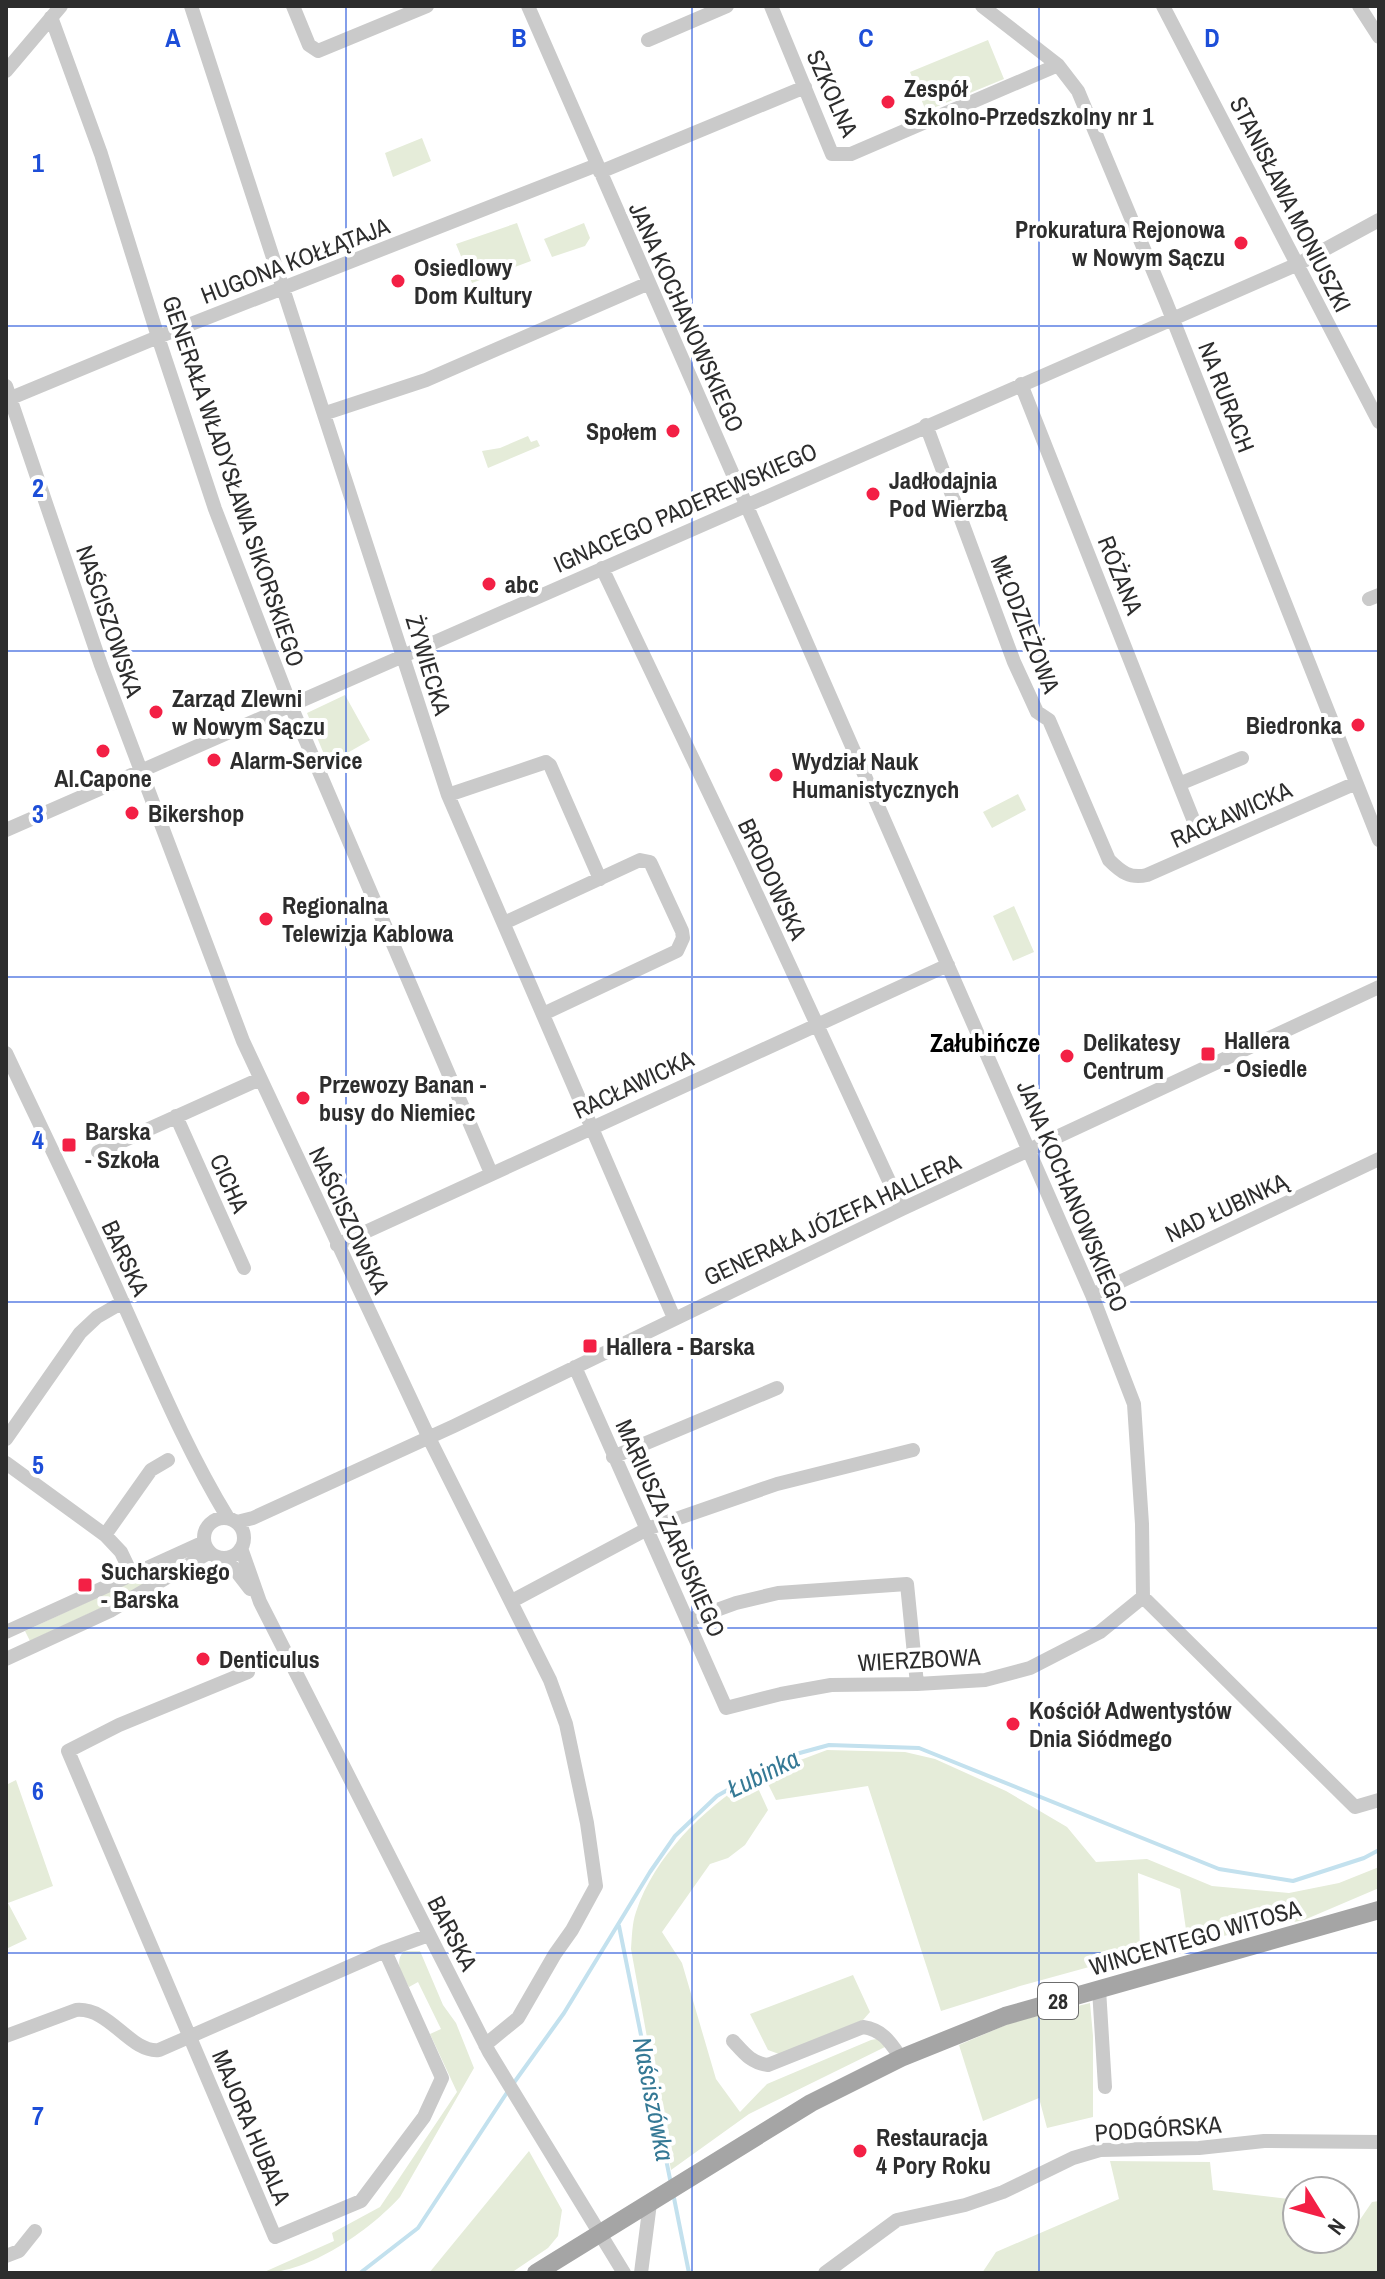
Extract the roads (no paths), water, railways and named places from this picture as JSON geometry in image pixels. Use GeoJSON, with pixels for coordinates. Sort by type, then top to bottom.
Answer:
{"type":"FeatureCollection","features":[{"type":"Feature","properties":{"kind":"main road","name":"WINCENTEGO WITOSA"},"geometry":{"type":"LineString","coordinates":[[601,2233],[811,2103],[901,2058],[1005,2016],[1379,1910]]}},
{"type":"Feature","properties":{"kind":"main road","name":"28"},"geometry":{"type":"LineString","coordinates":[[536,2273],[601,2233]]}},
{"type":"Feature","properties":{"kind":"street","name":"ŻYWIECKA"},"geometry":{"type":"LineString","coordinates":[[191,6],[448,795],[674,1318]]}},
{"type":"Feature","properties":{"kind":"street"},"geometry":{"type":"LineString","coordinates":[[293,6],[309,45],[318,51],[421,7]]}},
{"type":"Feature","properties":{"kind":"street","name":"JANA KOCHANOWSKIEGO"},"geometry":{"type":"LineString","coordinates":[[528,6],[1092,1295],[1134,1404],[1142,1524],[1143,1597]]}},
{"type":"Feature","properties":{"kind":"street"},"geometry":{"type":"LineString","coordinates":[[648,40],[727,6]]}},
{"type":"Feature","properties":{"kind":"street","name":"SZKOLNA"},"geometry":{"type":"LineString","coordinates":[[771,6],[832,154],[847,155],[1058,65]]}},
{"type":"Feature","properties":{"kind":"street","name":"NA RURACH"},"geometry":{"type":"LineString","coordinates":[[982,6],[1058,65],[1078,91],[1172,318],[1379,840]]}},
{"type":"Feature","properties":{"kind":"street","name":"STANISŁAWA MONIUSZKI"},"geometry":{"type":"LineString","coordinates":[[1163,6],[1379,422]]}},
{"type":"Feature","properties":{"kind":"street"},"geometry":{"type":"LineString","coordinates":[[1359,6],[1379,37]]}},
{"type":"Feature","properties":{"kind":"street"},"geometry":{"type":"LineString","coordinates":[[6,71],[56,12]]}},
{"type":"Feature","properties":{"kind":"street","name":"GENERAŁA WŁADYSŁAWA SIKORSKIEGO"},"geometry":{"type":"LineString","coordinates":[[56,12],[215,509],[291,706],[491,1173]]}},
{"type":"Feature","properties":{"kind":"street","name":"HUGONA KOŁŁĄTAJA"},"geometry":{"type":"LineString","coordinates":[[8,392],[805,87]]}},
{"type":"Feature","properties":{"kind":"street","name":"IGNACEGO PADEREWSKIEGO"},"geometry":{"type":"LineString","coordinates":[[6,830],[1298,264],[1379,220]]}},
{"type":"Feature","properties":{"kind":"street"},"geometry":{"type":"LineString","coordinates":[[326,413],[426,380],[649,283]]}},
{"type":"Feature","properties":{"kind":"street","name":"RÓŻANA"},"geometry":{"type":"LineString","coordinates":[[1021,384],[1199,834]]}},
{"type":"Feature","properties":{"kind":"street","name":"NAŚCISZOWSKA"},"geometry":{"type":"LineString","coordinates":[[8,392],[101,665],[243,1041],[429,1438],[550,1680],[566,1724],[587,1823],[596,1886],[518,2018],[487,2048]]}},
{"type":"Feature","properties":{"kind":"street","name":"MŁODZIEŻOWA"},"geometry":{"type":"LineString","coordinates":[[926,425],[1014,662],[1037,712],[1049,720],[1109,860],[1122,872]]}},
{"type":"Feature","properties":{"kind":"street","name":"BRODOWSKA"},"geometry":{"type":"LineString","coordinates":[[602,568],[902,1209]]}},
{"type":"Feature","properties":{"kind":"street"},"geometry":{"type":"LineString","coordinates":[[1179,784],[1242,758]]}},
{"type":"Feature","properties":{"kind":"street"},"geometry":{"type":"LineString","coordinates":[[448,795],[546,762],[600,879]]}},
{"type":"Feature","properties":{"kind":"street","name":"RACŁAWICKA"},"geometry":{"type":"LineString","coordinates":[[1122,872],[1138,877],[1147,875],[1356,783]]}},
{"type":"Feature","properties":{"kind":"street"},"geometry":{"type":"LineString","coordinates":[[504,923],[640,860],[650,862],[682,931],[681,946],[677,951],[543,1014]]}},
{"type":"Feature","properties":{"kind":"street","name":"RACŁAWICKA"},"geometry":{"type":"LineString","coordinates":[[337,1245],[948,965]]}},
{"type":"Feature","properties":{"kind":"street","name":"GENERAŁA JÓZEFA HALLERA"},"geometry":{"type":"LineString","coordinates":[[232,1520],[253,1518],[429,1438],[902,1209],[1379,987]]}},
{"type":"Feature","properties":{"kind":"street","name":"BARSKA"},"geometry":{"type":"LineString","coordinates":[[6,1053],[123,1302],[166,1403],[206,1482],[232,1520]]}},
{"type":"Feature","properties":{"kind":"street"},"geometry":{"type":"LineString","coordinates":[[98,1152],[260,1079]]}},
{"type":"Feature","properties":{"kind":"street","name":"CICHA"},"geometry":{"type":"LineString","coordinates":[[176,1116],[244,1268]]}},
{"type":"Feature","properties":{"kind":"street","name":"NAD ŁUBINKĄ"},"geometry":{"type":"LineString","coordinates":[[1092,1295],[1379,1159]]}},
{"type":"Feature","properties":{"kind":"street"},"geometry":{"type":"LineString","coordinates":[[6,1439],[80,1333],[97,1317],[123,1302]]}},
{"type":"Feature","properties":{"kind":"street","name":"MARIUSZA ZARUSKIEGO"},"geometry":{"type":"LineString","coordinates":[[575,1367],[726,1708]]}},
{"type":"Feature","properties":{"kind":"street"},"geometry":{"type":"LineString","coordinates":[[613,1457],[777,1388]]}},
{"type":"Feature","properties":{"kind":"street"},"geometry":{"type":"LineString","coordinates":[[512,1601],[647,1529],[777,1484],[913,1450]]}},
{"type":"Feature","properties":{"kind":"street"},"geometry":{"type":"LineString","coordinates":[[105,1535],[151,1470],[168,1460]]}},
{"type":"Feature","properties":{"kind":"street"},"geometry":{"type":"LineString","coordinates":[[6,1463],[105,1535],[121,1552],[131,1573]]}},
{"type":"Feature","properties":{"kind":"street","name":"BARSKA"},"geometry":{"type":"LineString","coordinates":[[206,1482],[211,1522]]}},
{"type":"Feature","properties":{"kind":"street","name":"GENERAŁA JÓZEFA HALLERA"},"geometry":{"type":"LineString","coordinates":[[243,1542],[306,1494]]}},
{"type":"Feature","properties":{"kind":"street"},"geometry":{"type":"LineString","coordinates":[[6,1632],[131,1573],[207,1547],[226,1558],[237,1553],[243,1542],[232,1520],[220,1518],[211,1522],[206,1529],[207,1547]]}},
{"type":"Feature","properties":{"kind":"street","name":"BARSKA"},"geometry":{"type":"LineString","coordinates":[[243,1542],[260,1602]]}},
{"type":"Feature","properties":{"kind":"street"},"geometry":{"type":"LineString","coordinates":[[6,1659],[110,1611],[207,1547]]}},
{"type":"Feature","properties":{"kind":"street","name":"BARSKA"},"geometry":{"type":"LineString","coordinates":[[226,1558],[260,1602],[487,2048],[624,2273]]}},
{"type":"Feature","properties":{"kind":"street"},"geometry":{"type":"LineString","coordinates":[[689,1620],[736,1603],[778,1593],[907,1584],[917,1684]]}},
{"type":"Feature","properties":{"kind":"street"},"geometry":{"type":"LineString","coordinates":[[1143,1597],[1355,1807],[1379,1800]]}},
{"type":"Feature","properties":{"kind":"street","name":"WIERZBOWA"},"geometry":{"type":"LineString","coordinates":[[726,1708],[831,1685],[985,1680],[1030,1668],[1100,1632],[1143,1597]]}},
{"type":"Feature","properties":{"kind":"street","name":"MAJORA HUBALA"},"geometry":{"type":"LineString","coordinates":[[248,1672],[119,1725],[68,1751],[275,2237],[361,2201],[424,2117],[442,2078],[385,1951]]}},
{"type":"Feature","properties":{"kind":"street","name":"MAJORA HUBALA"},"geometry":{"type":"LineString","coordinates":[[189,2037],[385,1951],[429,1935]]}},
{"type":"Feature","properties":{"kind":"street"},"geometry":{"type":"LineString","coordinates":[[1099,1989],[1105,2087]]}},
{"type":"Feature","properties":{"kind":"street"},"geometry":{"type":"LineString","coordinates":[[6,2036],[85,2009],[100,2015],[153,2051],[189,2037]]}},
{"type":"Feature","properties":{"kind":"street"},"geometry":{"type":"LineString","coordinates":[[733,2041],[750,2059],[768,2065],[863,2027],[876,2029],[885,2036],[901,2058]]}},
{"type":"Feature","properties":{"kind":"street","name":"PODGÓRSKA"},"geometry":{"type":"LineString","coordinates":[[825,2273],[897,2220],[965,2205],[1003,2192],[1073,2158],[1100,2150],[1199,2148],[1264,2141],[1379,2142]]}},
{"type":"Feature","properties":{"kind":"street"},"geometry":{"type":"LineString","coordinates":[[641,2273],[656,2199]]}},
{"type":"Feature","properties":{"kind":"street"},"geometry":{"type":"LineString","coordinates":[[6,2256],[19,2251],[35,2231]]}},
{"type":"Feature","properties":{"kind":"waterway","name":"Łubinka"},"geometry":{"type":"LineString","coordinates":[[513,2084],[564,2013],[675,1836],[717,1796],[785,1757],[829,1745],[919,1748],[1219,1869],[1293,1881],[1364,1858],[1379,1850]]}},
{"type":"Feature","properties":{"kind":"waterway","name":"Naściszówka"},"geometry":{"type":"LineString","coordinates":[[619,1926],[671,2184]]}},
{"type":"Feature","properties":{"kind":"waterway","name":"Łubinka"},"geometry":{"type":"LineString","coordinates":[[360,2273],[418,2228],[508,2091]]}},
{"type":"Feature","properties":{"kind":"waterway","name":"Naściszówka"},"geometry":{"type":"LineString","coordinates":[[673,2193],[689,2273]]}},
{"type":"Feature","properties":{"kind":"place","name":"Zespół Szkolno-Przedszkolny nr 1"},"geometry":{"type":"Point","coordinates":[888,102]}},
{"type":"Feature","properties":{"kind":"place","name":"Prokuratura Rejonowa w Nowym Sączu"},"geometry":{"type":"Point","coordinates":[1241,243]}},
{"type":"Feature","properties":{"kind":"place","name":"Osiedlowy Dom Kultury"},"geometry":{"type":"Point","coordinates":[398,281]}},
{"type":"Feature","properties":{"kind":"place","name":"Społem"},"geometry":{"type":"Point","coordinates":[673,431]}},
{"type":"Feature","properties":{"kind":"place","name":"Jadłodajnia Pod Wierzbą"},"geometry":{"type":"Point","coordinates":[873,494]}},
{"type":"Feature","properties":{"kind":"place","name":"abc"},"geometry":{"type":"Point","coordinates":[489,584]}},
{"type":"Feature","properties":{"kind":"place","name":"Zarząd Zlewni w Nowym Sączu"},"geometry":{"type":"Point","coordinates":[156,712]}},
{"type":"Feature","properties":{"kind":"place","name":"Biedronka"},"geometry":{"type":"Point","coordinates":[1358,725]}},
{"type":"Feature","properties":{"kind":"place","name":"Al.Capone"},"geometry":{"type":"Point","coordinates":[103,751]}},
{"type":"Feature","properties":{"kind":"place","name":"Alarm-Service"},"geometry":{"type":"Point","coordinates":[214,760]}},
{"type":"Feature","properties":{"kind":"place","name":"Wydział Nauk Humanistycznych"},"geometry":{"type":"Point","coordinates":[776,775]}},
{"type":"Feature","properties":{"kind":"place","name":"Bikershop"},"geometry":{"type":"Point","coordinates":[132,813]}},
{"type":"Feature","properties":{"kind":"place","name":"Regionalna Telewizja Kablowa"},"geometry":{"type":"Point","coordinates":[266,919]}},
{"type":"Feature","properties":{"kind":"place","name":"Hallera - Osiedle"},"geometry":{"type":"Point","coordinates":[1208,1054]}},
{"type":"Feature","properties":{"kind":"place","name":"Delikatesy Centrum"},"geometry":{"type":"Point","coordinates":[1067,1056]}},
{"type":"Feature","properties":{"kind":"place","name":"Przewozy Banan - busy do Niemiec"},"geometry":{"type":"Point","coordinates":[303,1098]}},
{"type":"Feature","properties":{"kind":"place","name":"Barska - Szkoła"},"geometry":{"type":"Point","coordinates":[69,1145]}},
{"type":"Feature","properties":{"kind":"place","name":"Hallera - Barska"},"geometry":{"type":"Point","coordinates":[590,1346]}},
{"type":"Feature","properties":{"kind":"place","name":"Sucharskiego - Barska"},"geometry":{"type":"Point","coordinates":[85,1585]}},
{"type":"Feature","properties":{"kind":"place","name":"Denticulus"},"geometry":{"type":"Point","coordinates":[203,1659]}},
{"type":"Feature","properties":{"kind":"place","name":"Kościół Adwentystów Dnia Siódmego"},"geometry":{"type":"Point","coordinates":[1013,1724]}},
{"type":"Feature","properties":{"kind":"place","name":"Restauracja 4 Pory Roku"},"geometry":{"type":"Point","coordinates":[860,2151]}},
{"type":"Feature","properties":{"kind":"district","name":"Załubińcze"},"geometry":{"type":"Point","coordinates":[985,1042]}}]}
